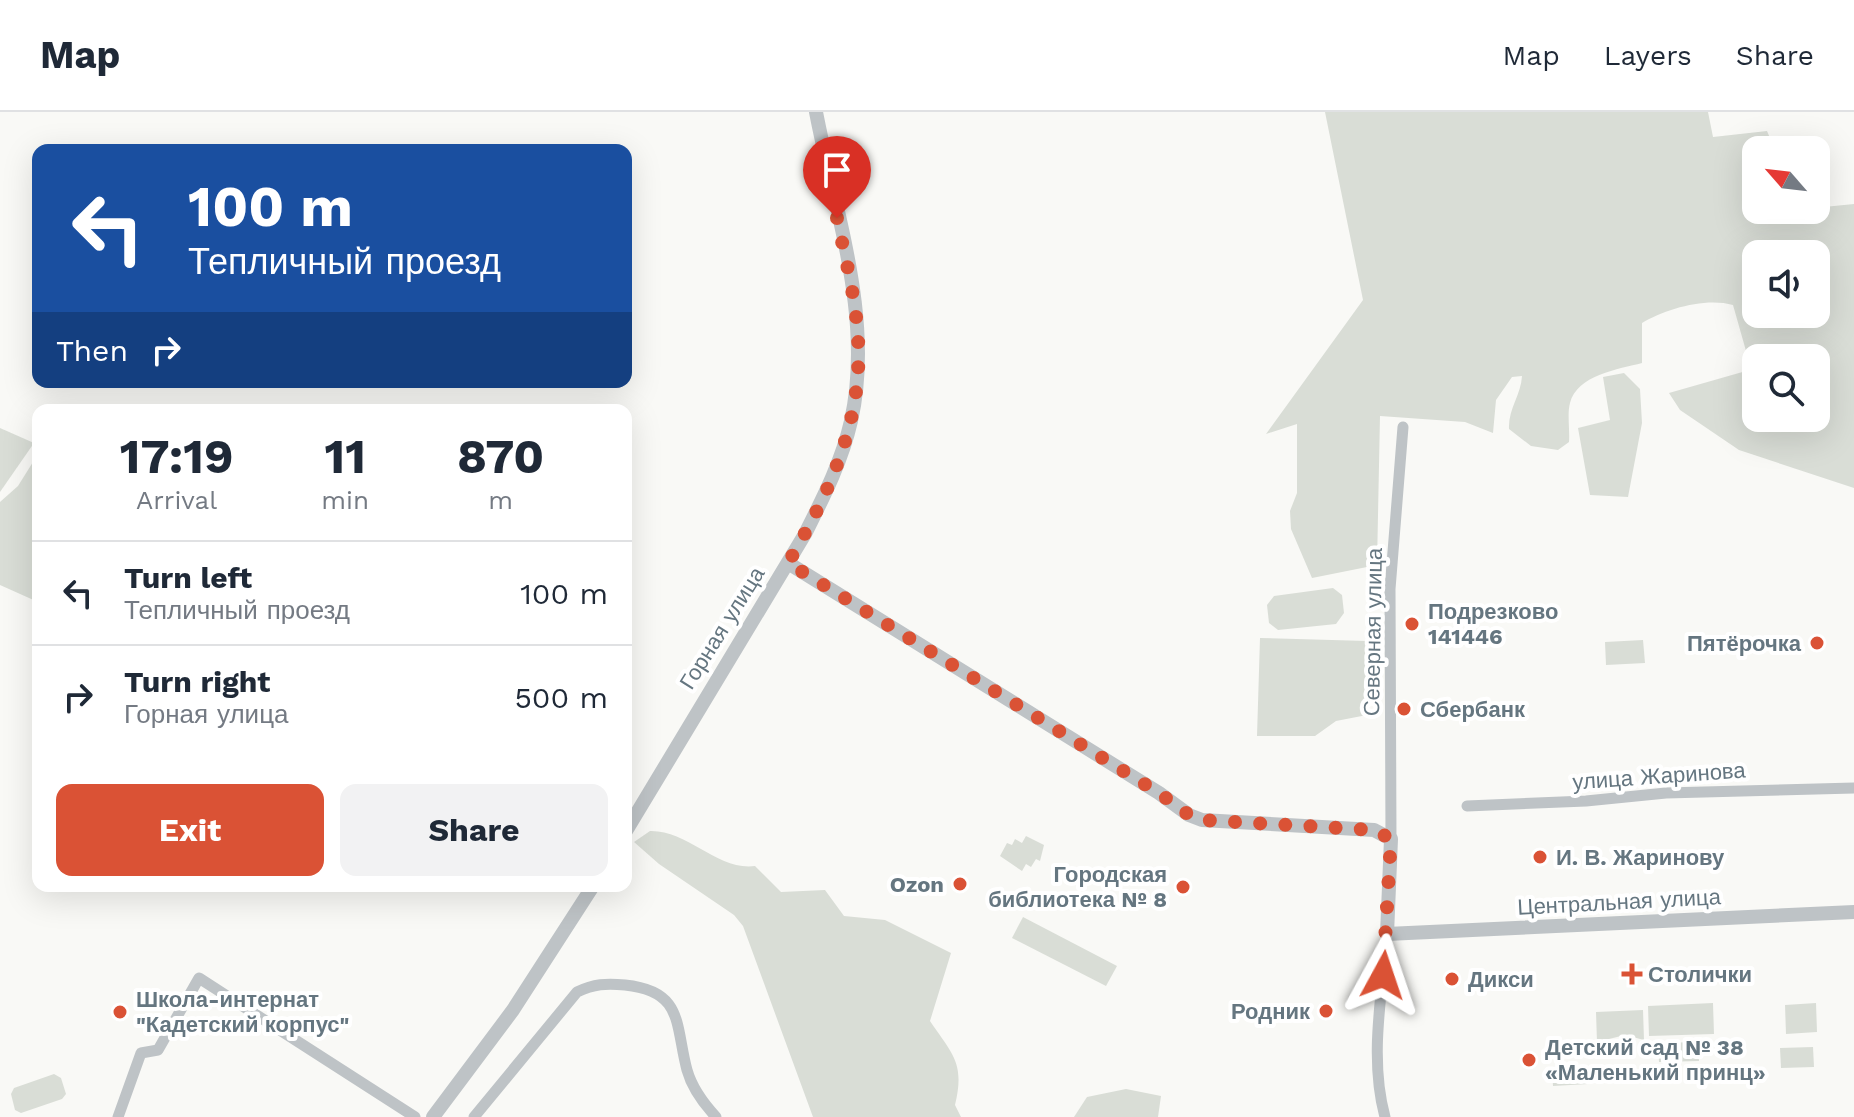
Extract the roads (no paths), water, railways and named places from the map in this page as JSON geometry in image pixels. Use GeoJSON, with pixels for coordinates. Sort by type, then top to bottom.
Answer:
{"type":"FeatureCollection","features":[{"type":"Feature","properties":{"kind":"street","name":"Горная улица"},"geometry":{"type":"LineString","coordinates":[[632,821],[788,563],[831,483],[851,421],[857,387],[855,304],[816,112]]}},
{"type":"Feature","properties":{"kind":"street","name":"Северная улица"},"geometry":{"type":"LineString","coordinates":[[1391,839],[1390,589],[1403,427]]}},
{"type":"Feature","properties":{"kind":"street"},"geometry":{"type":"LineString","coordinates":[[788,563],[1159,793],[1189,815],[1202,820],[1374,830],[1391,839],[1376,1064],[1377,1088],[1385,1117]]}},
{"type":"Feature","properties":{"kind":"street","name":"улица Жаринова"},"geometry":{"type":"LineString","coordinates":[[1467,806],[1586,801],[1666,793],[1854,788]]}},
{"type":"Feature","properties":{"kind":"street"},"geometry":{"type":"LineString","coordinates":[[433,1117],[513,1010],[589,892]]}},
{"type":"Feature","properties":{"kind":"street","name":"Центральная улица"},"geometry":{"type":"LineString","coordinates":[[1387,934],[1854,912]]}},
{"type":"Feature","properties":{"kind":"street"},"geometry":{"type":"LineString","coordinates":[[118,1117],[141,1053],[158,1050],[199,978],[415,1117]]}},
{"type":"Feature","properties":{"kind":"street"},"geometry":{"type":"LineString","coordinates":[[474,1117],[577,992],[595,984],[643,987],[669,1004],[678,1016],[687,1070],[696,1091],[716,1117]]}},
{"type":"Feature","properties":{"kind":"place","name":"Подрезково 141446"},"geometry":{"type":"Point","coordinates":[1412,624]}},
{"type":"Feature","properties":{"kind":"place","name":"Пятёрочка"},"geometry":{"type":"Point","coordinates":[1817,643]}},
{"type":"Feature","properties":{"kind":"place","name":"Сбербанк"},"geometry":{"type":"Point","coordinates":[1404,709]}},
{"type":"Feature","properties":{"kind":"place","name":"И. В. Жаринову"},"geometry":{"type":"Point","coordinates":[1540,857]}},
{"type":"Feature","properties":{"kind":"place","name":"Ozon"},"geometry":{"type":"Point","coordinates":[960,884]}},
{"type":"Feature","properties":{"kind":"place","name":"Городская библиотека № 8"},"geometry":{"type":"Point","coordinates":[1183,887]}},
{"type":"Feature","properties":{"kind":"place","name":"Столички"},"geometry":{"type":"Point","coordinates":[1632,974]}},
{"type":"Feature","properties":{"kind":"place","name":"Дикси"},"geometry":{"type":"Point","coordinates":[1452,979]}},
{"type":"Feature","properties":{"kind":"place","name":"Родник"},"geometry":{"type":"Point","coordinates":[1326,1011]}},
{"type":"Feature","properties":{"kind":"place","name":"Школа-интернат \"Кадетский корпус\""},"geometry":{"type":"Point","coordinates":[120,1012]}},
{"type":"Feature","properties":{"kind":"place","name":"Детский сад № 38 «Маленький принц»"},"geometry":{"type":"Point","coordinates":[1529,1060]}}]}
